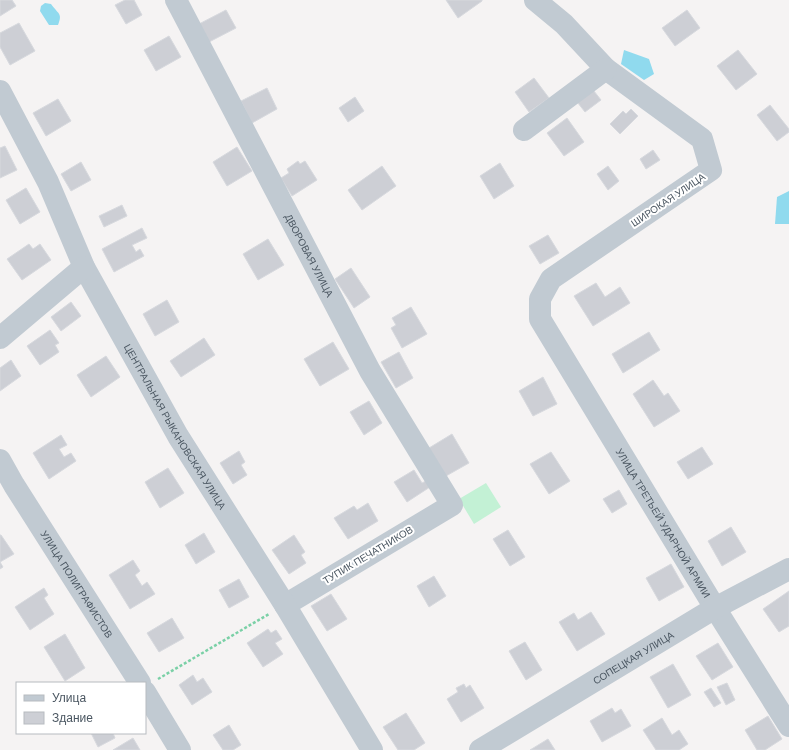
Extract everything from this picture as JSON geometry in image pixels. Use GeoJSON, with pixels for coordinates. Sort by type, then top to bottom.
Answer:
{"type":"FeatureCollection","features":[{"type":"Feature","properties":{"kind":"street","name":"ДВОРОВАЯ УЛИЦА"},"geometry":{"type":"LineString","coordinates":[[176,0],[370,371],[452,505]]}},
{"type":"Feature","properties":{"kind":"street","name":"ШИРОКАЯ УЛИЦА"},"geometry":{"type":"LineString","coordinates":[[535,0],[564,24],[606,69],[702,139],[711,170],[551,279],[540,299],[540,319]]}},
{"type":"Feature","properties":{"kind":"street"},"geometry":{"type":"LineString","coordinates":[[524,130],[606,69]]}},
{"type":"Feature","properties":{"kind":"street","name":"ЦЕНТРАЛЬНАЯ РЫКАНОВСКАЯ УЛИЦА"},"geometry":{"type":"LineString","coordinates":[[0,91],[48,182],[84,267],[178,436],[285,605],[372,750]]}},
{"type":"Feature","properties":{"kind":"street"},"geometry":{"type":"LineString","coordinates":[[0,338],[84,267]]}},
{"type":"Feature","properties":{"kind":"street","name":"УЛИЦА ТРЕТЬЕЙ УДАРНОЙ АРМИИ"},"geometry":{"type":"LineString","coordinates":[[540,319],[715,608],[789,726]]}},
{"type":"Feature","properties":{"kind":"street","name":"УЛИЦА ПОЛИГРАФИСТОВ"},"geometry":{"type":"LineString","coordinates":[[0,460],[7,490],[142,682]]}},
{"type":"Feature","properties":{"kind":"street","name":"ТУПИК ПЕЧАТНИКОВ"},"geometry":{"type":"LineString","coordinates":[[285,605],[452,505]]}},
{"type":"Feature","properties":{"kind":"street","name":"СОПЕЦКАЯ УЛИЦА"},"geometry":{"type":"LineString","coordinates":[[487,748],[715,608],[789,569]]}},
{"type":"Feature","properties":{"kind":"street","name":"УЛИЦА ПОЛИГРАФИСТОВ"},"geometry":{"type":"LineString","coordinates":[[146,688],[180,750]]}},
{"type":"Feature","properties":{"kind":"path"},"geometry":{"type":"LineString","coordinates":[[146,685],[285,605]]}},
{"type":"Feature","properties":{"kind":"green space"},"geometry":{"type":"Polygon","coordinates":[[[486,483],[501,507],[474,524],[459,499],[486,483]]]}},
{"type":"Feature","properties":{"kind":"water"},"geometry":{"type":"Polygon","coordinates":[[[45,3],[51,4],[59,14],[60,18],[58,25],[49,25],[40,11],[41,6],[45,3]]]}},
{"type":"Feature","properties":{"kind":"water"},"geometry":{"type":"Polygon","coordinates":[[[624,50],[649,59],[654,74],[644,80],[621,64],[624,50]]]}},
{"type":"Feature","properties":{"kind":"water"},"geometry":{"type":"Polygon","coordinates":[[[789,191],[789,224],[775,224],[777,197],[789,191]]]}},
{"type":"Feature","properties":{"kind":"building"},"geometry":{"type":"Polygon","coordinates":[[[0,0],[12,0],[16,6],[0,16],[0,0]]]}},
{"type":"Feature","properties":{"kind":"building"},"geometry":{"type":"Polygon","coordinates":[[[125,0],[134,0],[142,15],[126,24],[115,5],[125,0]]]}},
{"type":"Feature","properties":{"kind":"building"},"geometry":{"type":"Polygon","coordinates":[[[446,0],[482,0],[482,1],[458,18],[446,0]]]}},
{"type":"Feature","properties":{"kind":"building"},"geometry":{"type":"Polygon","coordinates":[[[226,10],[236,28],[209,42],[199,24],[226,10]]]}},
{"type":"Feature","properties":{"kind":"building"},"geometry":{"type":"Polygon","coordinates":[[[687,10],[700,28],[675,46],[662,28],[687,10]]]}},
{"type":"Feature","properties":{"kind":"building"},"geometry":{"type":"Polygon","coordinates":[[[19,23],[35,51],[10,65],[0,47],[0,33],[19,23]]]}},
{"type":"Feature","properties":{"kind":"building"},"geometry":{"type":"Polygon","coordinates":[[[169,36],[181,57],[156,71],[144,50],[169,36]]]}},
{"type":"Feature","properties":{"kind":"building"},"geometry":{"type":"Polygon","coordinates":[[[738,50],[757,74],[736,90],[717,66],[738,50]]]}},
{"type":"Feature","properties":{"kind":"building"},"geometry":{"type":"Polygon","coordinates":[[[534,78],[549,98],[529,112],[515,92],[534,78]]]}},
{"type":"Feature","properties":{"kind":"building"},"geometry":{"type":"Polygon","coordinates":[[[590,86],[601,100],[585,112],[574,98],[590,86]]]}},
{"type":"Feature","properties":{"kind":"building"},"geometry":{"type":"Polygon","coordinates":[[[267,88],[277,109],[252,123],[241,101],[267,88]]]}},
{"type":"Feature","properties":{"kind":"building"},"geometry":{"type":"Polygon","coordinates":[[[355,97],[364,111],[348,122],[339,108],[355,97]]]}},
{"type":"Feature","properties":{"kind":"building"},"geometry":{"type":"Polygon","coordinates":[[[58,99],[71,121],[46,136],[33,113],[58,99]]]}},
{"type":"Feature","properties":{"kind":"building"},"geometry":{"type":"Polygon","coordinates":[[[770,105],[789,129],[789,132],[777,141],[757,115],[770,105]]]}},
{"type":"Feature","properties":{"kind":"building"},"geometry":{"type":"Polygon","coordinates":[[[631,109],[638,116],[620,134],[610,124],[623,111],[626,114],[631,109]]]}},
{"type":"Feature","properties":{"kind":"building"},"geometry":{"type":"Polygon","coordinates":[[[567,118],[584,142],[564,156],[547,133],[567,118]]]}},
{"type":"Feature","properties":{"kind":"building"},"geometry":{"type":"Polygon","coordinates":[[[5,146],[17,170],[0,178],[0,148],[5,146]]]}},
{"type":"Feature","properties":{"kind":"building"},"geometry":{"type":"Polygon","coordinates":[[[237,147],[252,171],[227,186],[213,162],[237,147]]]}},
{"type":"Feature","properties":{"kind":"building"},"geometry":{"type":"Polygon","coordinates":[[[653,150],[660,160],[646,169],[640,159],[653,150]]]}},
{"type":"Feature","properties":{"kind":"building"},"geometry":{"type":"Polygon","coordinates":[[[298,161],[300,164],[305,161],[317,180],[292,196],[281,178],[289,173],[287,169],[298,161]]]}},
{"type":"Feature","properties":{"kind":"building"},"geometry":{"type":"Polygon","coordinates":[[[81,162],[91,180],[71,191],[61,174],[81,162]]]}},
{"type":"Feature","properties":{"kind":"building"},"geometry":{"type":"Polygon","coordinates":[[[500,163],[514,186],[494,199],[480,176],[500,163]]]}},
{"type":"Feature","properties":{"kind":"building"},"geometry":{"type":"Polygon","coordinates":[[[382,166],[396,186],[362,210],[348,190],[382,166]]]}},
{"type":"Feature","properties":{"kind":"building"},"geometry":{"type":"Polygon","coordinates":[[[608,166],[619,181],[608,190],[597,174],[608,166]]]}},
{"type":"Feature","properties":{"kind":"building"},"geometry":{"type":"Polygon","coordinates":[[[26,188],[40,212],[20,224],[6,200],[26,188]]]}},
{"type":"Feature","properties":{"kind":"building"},"geometry":{"type":"Polygon","coordinates":[[[122,205],[127,216],[104,227],[99,216],[122,205]]]}},
{"type":"Feature","properties":{"kind":"building"},"geometry":{"type":"Polygon","coordinates":[[[142,228],[147,238],[132,245],[136,252],[140,249],[144,256],[114,272],[102,249],[142,228]]]}},
{"type":"Feature","properties":{"kind":"building"},"geometry":{"type":"Polygon","coordinates":[[[548,235],[559,253],[540,264],[529,246],[548,235]]]}},
{"type":"Feature","properties":{"kind":"building"},"geometry":{"type":"Polygon","coordinates":[[[268,239],[284,265],[258,280],[243,254],[268,239]]]}},
{"type":"Feature","properties":{"kind":"building"},"geometry":{"type":"Polygon","coordinates":[[[29,244],[33,249],[40,244],[51,260],[22,280],[7,259],[29,244]]]}},
{"type":"Feature","properties":{"kind":"building"},"geometry":{"type":"Polygon","coordinates":[[[351,268],[370,297],[354,308],[335,279],[351,268]]]}},
{"type":"Feature","properties":{"kind":"building"},"geometry":{"type":"Polygon","coordinates":[[[596,283],[605,297],[620,287],[630,303],[593,326],[574,296],[596,283]]]}},
{"type":"Feature","properties":{"kind":"building"},"geometry":{"type":"Polygon","coordinates":[[[167,300],[179,322],[155,336],[143,314],[167,300]]]}},
{"type":"Feature","properties":{"kind":"building"},"geometry":{"type":"Polygon","coordinates":[[[71,302],[81,316],[61,331],[51,317],[71,302]]]}},
{"type":"Feature","properties":{"kind":"building"},"geometry":{"type":"Polygon","coordinates":[[[411,307],[427,334],[402,348],[391,328],[396,325],[392,318],[411,307]]]}},
{"type":"Feature","properties":{"kind":"building"},"geometry":{"type":"Polygon","coordinates":[[[50,330],[59,343],[55,345],[59,352],[40,365],[27,346],[50,330]]]}},
{"type":"Feature","properties":{"kind":"building"},"geometry":{"type":"Polygon","coordinates":[[[649,332],[660,350],[623,373],[612,354],[649,332]]]}},
{"type":"Feature","properties":{"kind":"building"},"geometry":{"type":"Polygon","coordinates":[[[204,338],[215,355],[181,377],[170,361],[204,338]]]}},
{"type":"Feature","properties":{"kind":"building"},"geometry":{"type":"Polygon","coordinates":[[[333,342],[349,369],[320,386],[304,359],[333,342]]]}},
{"type":"Feature","properties":{"kind":"building"},"geometry":{"type":"Polygon","coordinates":[[[399,352],[413,378],[396,388],[381,362],[399,352]]]}},
{"type":"Feature","properties":{"kind":"building"},"geometry":{"type":"Polygon","coordinates":[[[106,356],[120,377],[91,397],[77,375],[106,356]]]}},
{"type":"Feature","properties":{"kind":"building"},"geometry":{"type":"Polygon","coordinates":[[[11,360],[21,376],[0,391],[0,368],[11,360]]]}},
{"type":"Feature","properties":{"kind":"building"},"geometry":{"type":"Polygon","coordinates":[[[543,377],[557,404],[533,416],[519,391],[543,377]]]}},
{"type":"Feature","properties":{"kind":"building"},"geometry":{"type":"Polygon","coordinates":[[[653,380],[664,396],[668,393],[680,411],[654,427],[633,394],[653,380]]]}},
{"type":"Feature","properties":{"kind":"building"},"geometry":{"type":"Polygon","coordinates":[[[369,401],[382,423],[364,435],[350,412],[369,401]]]}},
{"type":"Feature","properties":{"kind":"building"},"geometry":{"type":"Polygon","coordinates":[[[452,434],[469,463],[446,476],[429,448],[452,434]]]}},
{"type":"Feature","properties":{"kind":"building"},"geometry":{"type":"Polygon","coordinates":[[[61,435],[67,445],[59,449],[64,457],[71,453],[76,461],[49,479],[33,453],[61,435]]]}},
{"type":"Feature","properties":{"kind":"building"},"geometry":{"type":"Polygon","coordinates":[[[702,447],[713,464],[688,479],[677,462],[702,447]]]}},
{"type":"Feature","properties":{"kind":"building"},"geometry":{"type":"Polygon","coordinates":[[[239,451],[245,462],[241,465],[247,475],[233,484],[220,463],[239,451]]]}},
{"type":"Feature","properties":{"kind":"building"},"geometry":{"type":"Polygon","coordinates":[[[551,452],[570,481],[549,494],[530,464],[551,452]]]}},
{"type":"Feature","properties":{"kind":"building"},"geometry":{"type":"Polygon","coordinates":[[[168,468],[184,493],[160,508],[145,482],[168,468]]]}},
{"type":"Feature","properties":{"kind":"building"},"geometry":{"type":"Polygon","coordinates":[[[414,470],[422,483],[426,481],[430,487],[407,502],[394,482],[414,470]]]}},
{"type":"Feature","properties":{"kind":"building"},"geometry":{"type":"Polygon","coordinates":[[[619,490],[627,504],[612,513],[603,499],[619,490]]]}},
{"type":"Feature","properties":{"kind":"building"},"geometry":{"type":"Polygon","coordinates":[[[368,503],[378,521],[348,539],[334,518],[354,506],[357,510],[368,503]]]}},
{"type":"Feature","properties":{"kind":"building"},"geometry":{"type":"Polygon","coordinates":[[[731,527],[746,552],[722,566],[708,541],[731,527]]]}},
{"type":"Feature","properties":{"kind":"building"},"geometry":{"type":"Polygon","coordinates":[[[508,530],[525,557],[510,566],[493,539],[508,530]]]}},
{"type":"Feature","properties":{"kind":"building"},"geometry":{"type":"Polygon","coordinates":[[[204,533],[215,552],[196,564],[185,545],[204,533]]]}},
{"type":"Feature","properties":{"kind":"building"},"geometry":{"type":"Polygon","coordinates":[[[0,535],[14,554],[0,562],[0,535]]]}},
{"type":"Feature","properties":{"kind":"building"},"geometry":{"type":"Polygon","coordinates":[[[294,535],[305,552],[301,555],[306,563],[289,574],[272,550],[294,535]]]}},
{"type":"Feature","properties":{"kind":"building"},"geometry":{"type":"Polygon","coordinates":[[[133,560],[140,571],[135,575],[142,586],[147,582],[155,594],[130,609],[109,575],[133,560]]]}},
{"type":"Feature","properties":{"kind":"building"},"geometry":{"type":"Polygon","coordinates":[[[0,562],[3,567],[0,569],[0,562]]]}},
{"type":"Feature","properties":{"kind":"building"},"geometry":{"type":"Polygon","coordinates":[[[671,564],[684,587],[659,601],[646,578],[671,564]]]}},
{"type":"Feature","properties":{"kind":"building"},"geometry":{"type":"Polygon","coordinates":[[[434,576],[446,596],[429,607],[417,586],[434,576]]]}},
{"type":"Feature","properties":{"kind":"building"},"geometry":{"type":"Polygon","coordinates":[[[239,579],[249,597],[229,608],[219,590],[239,579]]]}},
{"type":"Feature","properties":{"kind":"building"},"geometry":{"type":"Polygon","coordinates":[[[44,588],[48,595],[44,598],[54,614],[30,630],[15,607],[44,588]]]}},
{"type":"Feature","properties":{"kind":"building"},"geometry":{"type":"Polygon","coordinates":[[[789,591],[789,626],[779,632],[763,609],[789,591]]]}},
{"type":"Feature","properties":{"kind":"building"},"geometry":{"type":"Polygon","coordinates":[[[331,594],[347,619],[327,631],[311,606],[331,594]]]}},
{"type":"Feature","properties":{"kind":"building"},"geometry":{"type":"Polygon","coordinates":[[[591,612],[605,634],[577,651],[559,622],[574,613],[578,620],[591,612]]]}},
{"type":"Feature","properties":{"kind":"building"},"geometry":{"type":"Polygon","coordinates":[[[172,618],[184,638],[159,652],[147,633],[172,618]]]}},
{"type":"Feature","properties":{"kind":"building"},"geometry":{"type":"Polygon","coordinates":[[[268,629],[271,633],[276,630],[282,639],[275,643],[283,654],[263,667],[247,643],[268,629]]]}},
{"type":"Feature","properties":{"kind":"building"},"geometry":{"type":"Polygon","coordinates":[[[65,634],[85,668],[65,681],[44,647],[65,634]]]}},
{"type":"Feature","properties":{"kind":"building"},"geometry":{"type":"Polygon","coordinates":[[[525,642],[542,670],[526,680],[509,651],[525,642]]]}},
{"type":"Feature","properties":{"kind":"building"},"geometry":{"type":"Polygon","coordinates":[[[718,643],[733,667],[712,680],[696,656],[718,643]]]}},
{"type":"Feature","properties":{"kind":"building"},"geometry":{"type":"Polygon","coordinates":[[[673,664],[691,695],[668,708],[650,677],[673,664]]]}},
{"type":"Feature","properties":{"kind":"building"},"geometry":{"type":"Polygon","coordinates":[[[193,675],[197,682],[203,678],[212,692],[192,705],[179,685],[193,675]]]}},
{"type":"Feature","properties":{"kind":"building"},"geometry":{"type":"Polygon","coordinates":[[[727,683],[735,700],[726,705],[717,687],[727,683]]]}},
{"type":"Feature","properties":{"kind":"building"},"geometry":{"type":"Polygon","coordinates":[[[464,684],[466,688],[470,685],[484,708],[461,722],[447,699],[458,692],[456,688],[464,684]]]}},
{"type":"Feature","properties":{"kind":"building"},"geometry":{"type":"Polygon","coordinates":[[[711,688],[721,703],[714,707],[704,692],[711,688]]]}},
{"type":"Feature","properties":{"kind":"building"},"geometry":{"type":"Polygon","coordinates":[[[612,708],[615,713],[621,709],[631,726],[602,742],[590,721],[612,708]]]}},
{"type":"Feature","properties":{"kind":"building"},"geometry":{"type":"Polygon","coordinates":[[[406,713],[425,743],[414,750],[398,750],[383,727],[406,713]]]}},
{"type":"Feature","properties":{"kind":"building"},"geometry":{"type":"Polygon","coordinates":[[[768,716],[782,739],[765,750],[757,750],[745,730],[768,716]]]}},
{"type":"Feature","properties":{"kind":"building"},"geometry":{"type":"Polygon","coordinates":[[[662,718],[672,735],[679,730],[688,744],[679,750],[656,750],[643,730],[662,718]]]}},
{"type":"Feature","properties":{"kind":"building"},"geometry":{"type":"Polygon","coordinates":[[[229,725],[241,745],[233,750],[223,750],[213,735],[229,725]]]}},
{"type":"Feature","properties":{"kind":"building"},"geometry":{"type":"Polygon","coordinates":[[[92,734],[113,734],[115,738],[98,747],[92,734]]]}},
{"type":"Feature","properties":{"kind":"building"},"geometry":{"type":"Polygon","coordinates":[[[133,738],[140,750],[113,750],[133,738]]]}},
{"type":"Feature","properties":{"kind":"building"},"geometry":{"type":"Polygon","coordinates":[[[548,739],[555,750],[530,750],[548,739]]]}}]}
